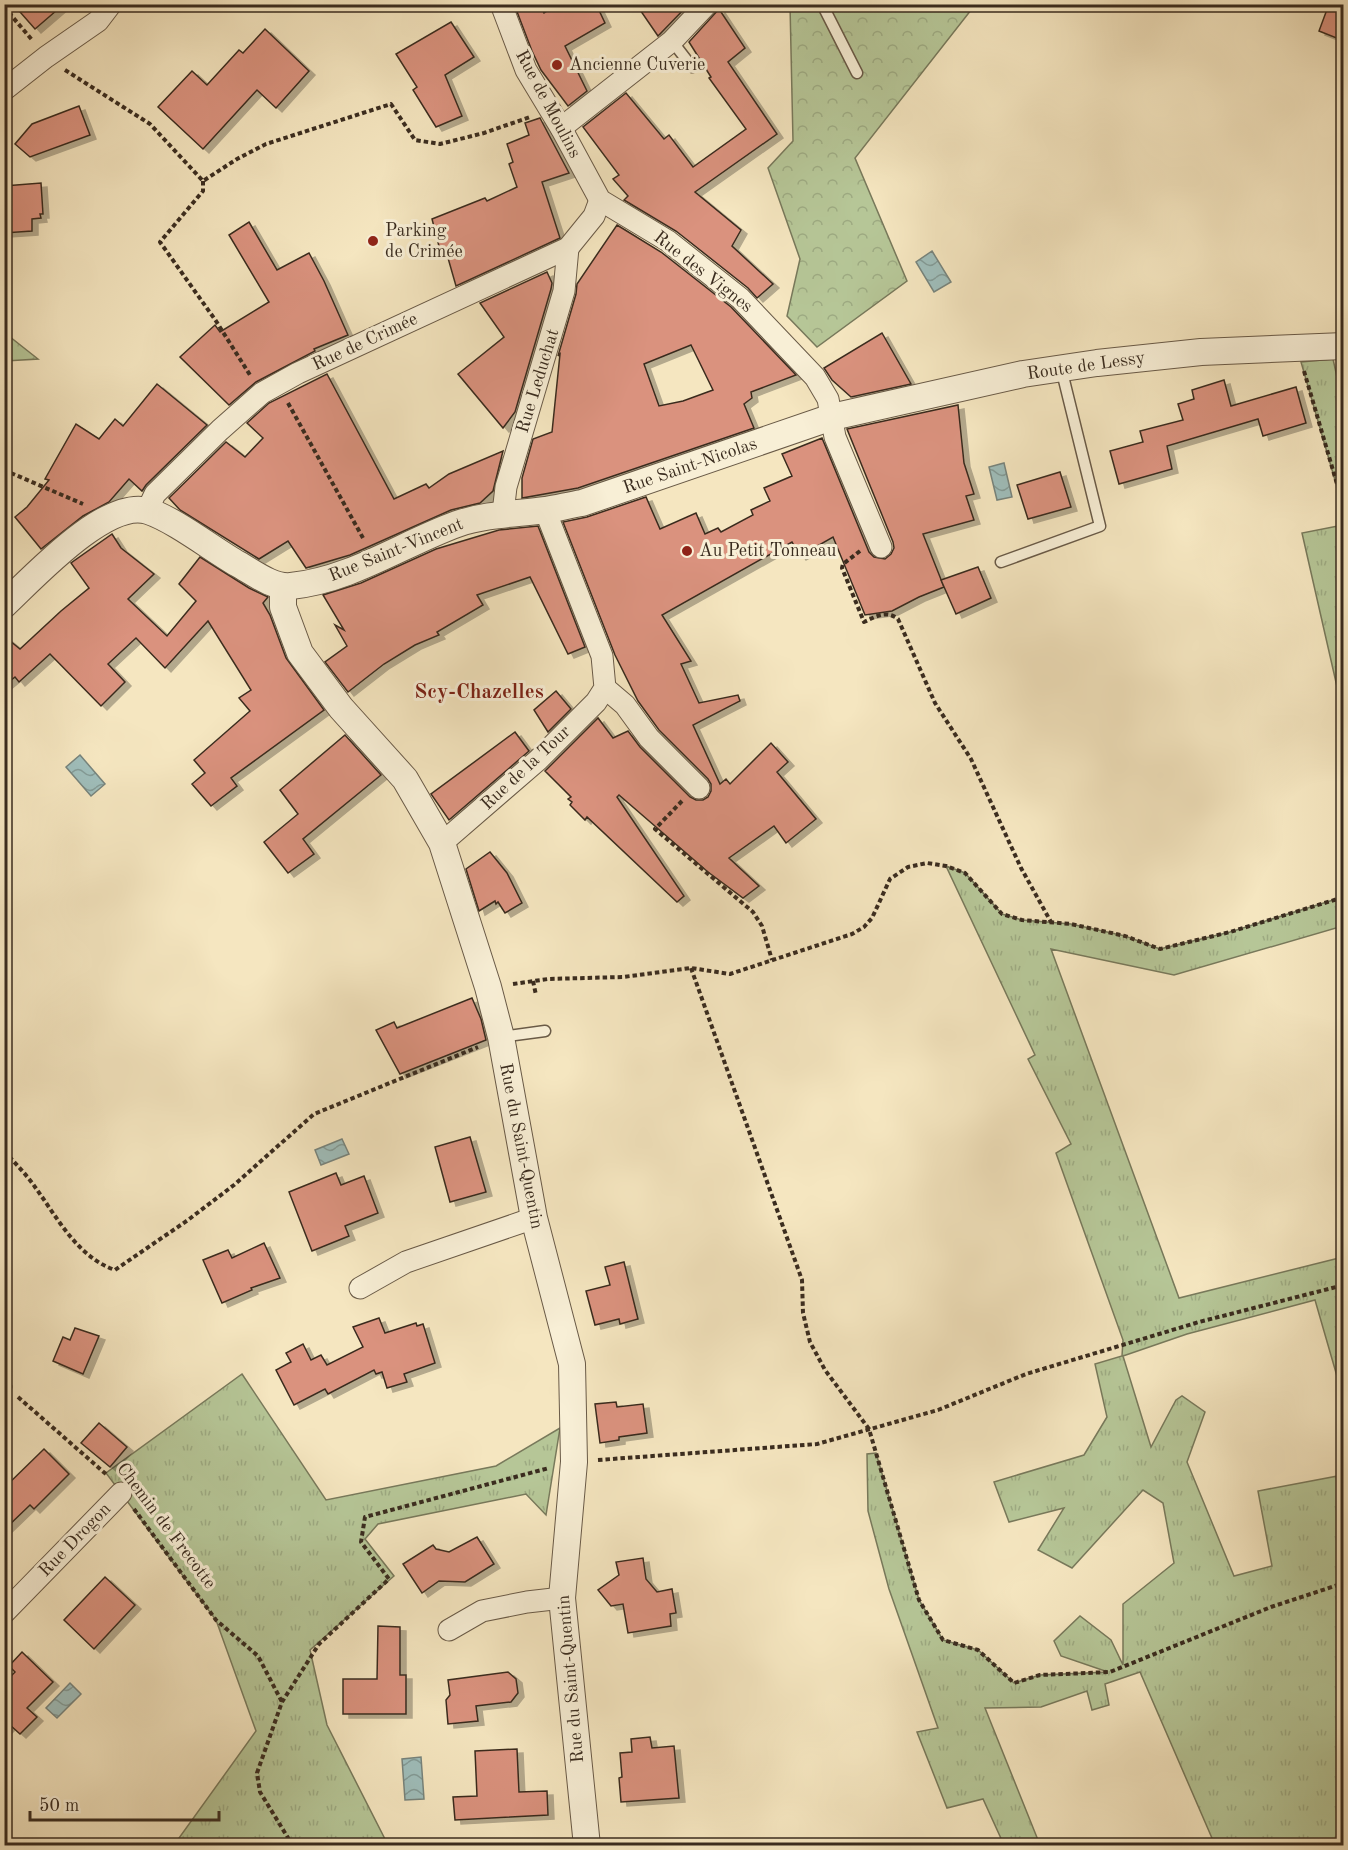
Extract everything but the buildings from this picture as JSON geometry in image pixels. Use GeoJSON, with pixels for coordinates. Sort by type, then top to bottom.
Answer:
{"type":"FeatureCollection","features":[{"type":"Feature","properties":{"kind":"street"},"geometry":{"type":"LineString","coordinates":[[4,90],[98,21],[111,4]]}},
{"type":"Feature","properties":{"kind":"street","name":"Rue de Moulins"},"geometry":{"type":"LineString","coordinates":[[501,4],[526,70],[600,200]]}},
{"type":"Feature","properties":{"kind":"street"},"geometry":{"type":"LineString","coordinates":[[561,128],[672,41],[707,4]]}},
{"type":"Feature","properties":{"kind":"street","name":"Rue de Crimée"},"geometry":{"type":"LineString","coordinates":[[147,511],[155,494],[178,470],[269,389],[308,368],[568,248],[594,216],[600,200]]}},
{"type":"Feature","properties":{"kind":"street","name":"Rue des Vignes"},"geometry":{"type":"LineString","coordinates":[[600,200],[669,241],[740,298],[815,377],[828,399],[835,436],[879,542]]}},
{"type":"Feature","properties":{"kind":"street","name":"Rue Leduchat"},"geometry":{"type":"LineString","coordinates":[[503,513],[506,487],[564,291],[568,248]]}},
{"type":"Feature","properties":{"kind":"street","name":"Route de Lessy"},"geometry":{"type":"LineString","coordinates":[[832,417],[1023,374],[1061,368],[1201,352],[1344,346]]}},
{"type":"Feature","properties":{"kind":"street","name":"Rue Saint-Nicolas"},"geometry":{"type":"LineString","coordinates":[[545,510],[582,503],[832,417]]}},
{"type":"Feature","properties":{"kind":"street"},"geometry":{"type":"LineString","coordinates":[[4,605],[90,528],[127,510],[147,511],[262,578],[283,587]]}},
{"type":"Feature","properties":{"kind":"street"},"geometry":{"type":"LineString","coordinates":[[545,510],[602,656],[605,688],[625,705],[649,738],[697,786]]}},
{"type":"Feature","properties":{"kind":"street","name":"Rue Saint-Vincent"},"geometry":{"type":"LineString","coordinates":[[283,587],[306,585],[346,573],[457,524],[503,513],[545,510]]}},
{"type":"Feature","properties":{"kind":"street","name":"Rue du Saint-Quentin"},"geometry":{"type":"LineString","coordinates":[[283,587],[283,607],[300,653],[341,708],[405,779],[442,843],[488,987],[501,1037],[534,1218],[572,1364],[574,1462],[562,1598],[587,1845]]}},
{"type":"Feature","properties":{"kind":"street","name":"Rue de la Tour"},"geometry":{"type":"LineString","coordinates":[[442,843],[538,760],[596,702],[605,688]]}},
{"type":"Feature","properties":{"kind":"street"},"geometry":{"type":"LineString","coordinates":[[360,1288],[406,1262],[534,1218]]}},
{"type":"Feature","properties":{"kind":"street","name":"Rue Drogon"},"geometry":{"type":"LineString","coordinates":[[4,1613],[121,1493]]}},
{"type":"Feature","properties":{"kind":"street"},"geometry":{"type":"LineString","coordinates":[[449,1630],[482,1611],[562,1598]]}},
{"type":"Feature","properties":{"kind":"lane"},"geometry":{"type":"LineString","coordinates":[[822,4],[857,72]]}},
{"type":"Feature","properties":{"kind":"lane"},"geometry":{"type":"LineString","coordinates":[[672,41],[692,67]]}},
{"type":"Feature","properties":{"kind":"lane"},"geometry":{"type":"LineString","coordinates":[[1001,562],[1100,526],[1061,368]]}},
{"type":"Feature","properties":{"kind":"lane"},"geometry":{"type":"LineString","coordinates":[[501,1037],[545,1031]]}},
{"type":"Feature","properties":{"kind":"path"},"geometry":{"type":"LineString","coordinates":[[4,7],[46,57],[150,124],[203,181],[203,191],[160,242],[216,321],[269,389],[343,501],[368,546],[373,561]]}},
{"type":"Feature","properties":{"kind":"path"},"geometry":{"type":"LineString","coordinates":[[203,181],[266,144],[391,104],[415,140],[440,144],[484,133],[548,109]]}},
{"type":"Feature","properties":{"kind":"path"},"geometry":{"type":"LineString","coordinates":[[1298,349],[1344,508]]}},
{"type":"Feature","properties":{"kind":"path"},"geometry":{"type":"LineString","coordinates":[[4,470],[81,502],[107,518]]}},
{"type":"Feature","properties":{"kind":"path"},"geometry":{"type":"LineString","coordinates":[[879,542],[843,564],[842,568],[864,622],[881,614],[891,614],[898,619],[935,703],[971,759],[1021,868],[1051,922]]}},
{"type":"Feature","properties":{"kind":"path"},"geometry":{"type":"LineString","coordinates":[[697,786],[656,829],[753,912],[762,926],[772,960]]}},
{"type":"Feature","properties":{"kind":"path"},"geometry":{"type":"LineString","coordinates":[[488,987],[548,979],[623,977],[691,968],[730,974],[852,934],[864,927],[872,918],[890,879],[908,867],[927,863],[946,866],[965,873],[1002,914],[1022,920],[1071,924],[1125,936],[1160,949],[1230,932],[1344,897]]}},
{"type":"Feature","properties":{"kind":"path"},"geometry":{"type":"LineString","coordinates":[[691,968],[802,1281],[803,1313],[810,1342],[825,1370],[869,1429],[919,1600],[943,1640],[978,1650],[1014,1683],[1040,1675],[1110,1672],[1270,1606],[1344,1583]]}},
{"type":"Feature","properties":{"kind":"path"},"geometry":{"type":"LineString","coordinates":[[533,981],[536,995]]}},
{"type":"Feature","properties":{"kind":"path"},"geometry":{"type":"LineString","coordinates":[[4,1151],[33,1185],[71,1239],[103,1266],[115,1270],[189,1220],[234,1185],[314,1114],[501,1037]]}},
{"type":"Feature","properties":{"kind":"path"},"geometry":{"type":"LineString","coordinates":[[293,1845],[260,1792],[256,1773],[282,1702],[319,1644],[389,1579],[361,1542],[365,1517],[574,1462],[817,1444],[938,1410],[1026,1374],[1200,1322],[1344,1285]]}},
{"type":"Feature","properties":{"kind":"path","name":"Chemin de Frecotte"},"geometry":{"type":"LineString","coordinates":[[5,1386],[106,1473],[216,1620],[258,1656],[282,1702]]}},
{"type":"Feature","properties":{"kind":"green space"},"geometry":{"type":"Polygon","coordinates":[[[790,5],[975,5],[855,158],[907,281],[817,347],[787,316],[800,259],[768,168],[793,141],[790,5]]]}},
{"type":"Feature","properties":{"kind":"green space"},"geometry":{"type":"Polygon","coordinates":[[[5,333],[38,359],[5,361],[5,333]]]}},
{"type":"Feature","properties":{"kind":"green space"},"geometry":{"type":"Polygon","coordinates":[[[1333,359],[1343,404],[1343,508],[1301,362],[1333,359]]]}},
{"type":"Feature","properties":{"kind":"green space"},"geometry":{"type":"Polygon","coordinates":[[[1344,525],[1343,713],[1302,533],[1344,525]]]}},
{"type":"Feature","properties":{"kind":"green space"},"geometry":{"type":"Polygon","coordinates":[[[946,866],[965,873],[1002,914],[1022,920],[1071,924],[1125,936],[1160,949],[1230,932],[1343,897],[1343,926],[1174,975],[1051,949],[1179,1298],[1343,1257],[1343,1397],[1315,1300],[1187,1334],[1123,1356],[1151,1447],[1176,1400],[1182,1396],[1205,1412],[1187,1462],[1234,1576],[1272,1566],[1258,1491],[1343,1475],[1343,1841],[1326,1846],[1215,1845],[1140,1672],[1105,1684],[1109,1705],[1092,1710],[1087,1691],[1041,1707],[985,1708],[1040,1845],[1004,1845],[983,1799],[947,1808],[917,1732],[938,1728],[889,1589],[868,1511],[867,1454],[876,1453],[919,1600],[943,1640],[978,1650],[1014,1683],[1040,1675],[1108,1672],[1061,1656],[1054,1641],[1080,1616],[1111,1640],[1123,1665],[1123,1604],[1174,1563],[1163,1503],[1143,1490],[1072,1568],[1038,1550],[1064,1508],[1009,1522],[994,1482],[1084,1455],[1107,1417],[1095,1364],[1122,1356],[1123,1340],[1056,1153],[1071,1144],[1028,1059],[1035,1055],[946,866]]]}},
{"type":"Feature","properties":{"kind":"green space"},"geometry":{"type":"Polygon","coordinates":[[[242,1374],[326,1500],[496,1466],[560,1428],[546,1515],[526,1494],[378,1524],[365,1539],[394,1576],[310,1650],[327,1725],[388,1845],[174,1845],[256,1731],[216,1620],[106,1473],[242,1374]]]}},
{"type":"Feature","properties":{"kind":"water"},"geometry":{"type":"Polygon","coordinates":[[[932,251],[951,282],[934,292],[916,262],[932,251]]]}},
{"type":"Feature","properties":{"kind":"water"},"geometry":{"type":"Polygon","coordinates":[[[1004,463],[1012,497],[997,500],[989,467],[1004,463]]]}},
{"type":"Feature","properties":{"kind":"water"},"geometry":{"type":"Polygon","coordinates":[[[80,755],[105,784],[91,796],[66,767],[80,755]]]}},
{"type":"Feature","properties":{"kind":"water"},"geometry":{"type":"Polygon","coordinates":[[[342,1139],[349,1154],[321,1165],[315,1150],[342,1139]]]}},
{"type":"Feature","properties":{"kind":"water"},"geometry":{"type":"Polygon","coordinates":[[[70,1683],[81,1694],[57,1718],[46,1708],[70,1683]]]}},
{"type":"Feature","properties":{"kind":"water"},"geometry":{"type":"Polygon","coordinates":[[[421,1757],[424,1799],[405,1800],[402,1759],[421,1757]]]}},
{"type":"Feature","properties":{"kind":"place","name":"Ancienne Cuverie"},"geometry":{"type":"Point","coordinates":[557,65]}},
{"type":"Feature","properties":{"kind":"place","name":"Parking de Crimée"},"geometry":{"type":"Point","coordinates":[373,241]}},
{"type":"Feature","properties":{"kind":"place","name":"Au Petit Tonneau"},"geometry":{"type":"Point","coordinates":[687,551]}},
{"type":"Feature","properties":{"kind":"district","name":"Scy-Chazelles"},"geometry":{"type":"Point","coordinates":[479,692]}}]}
